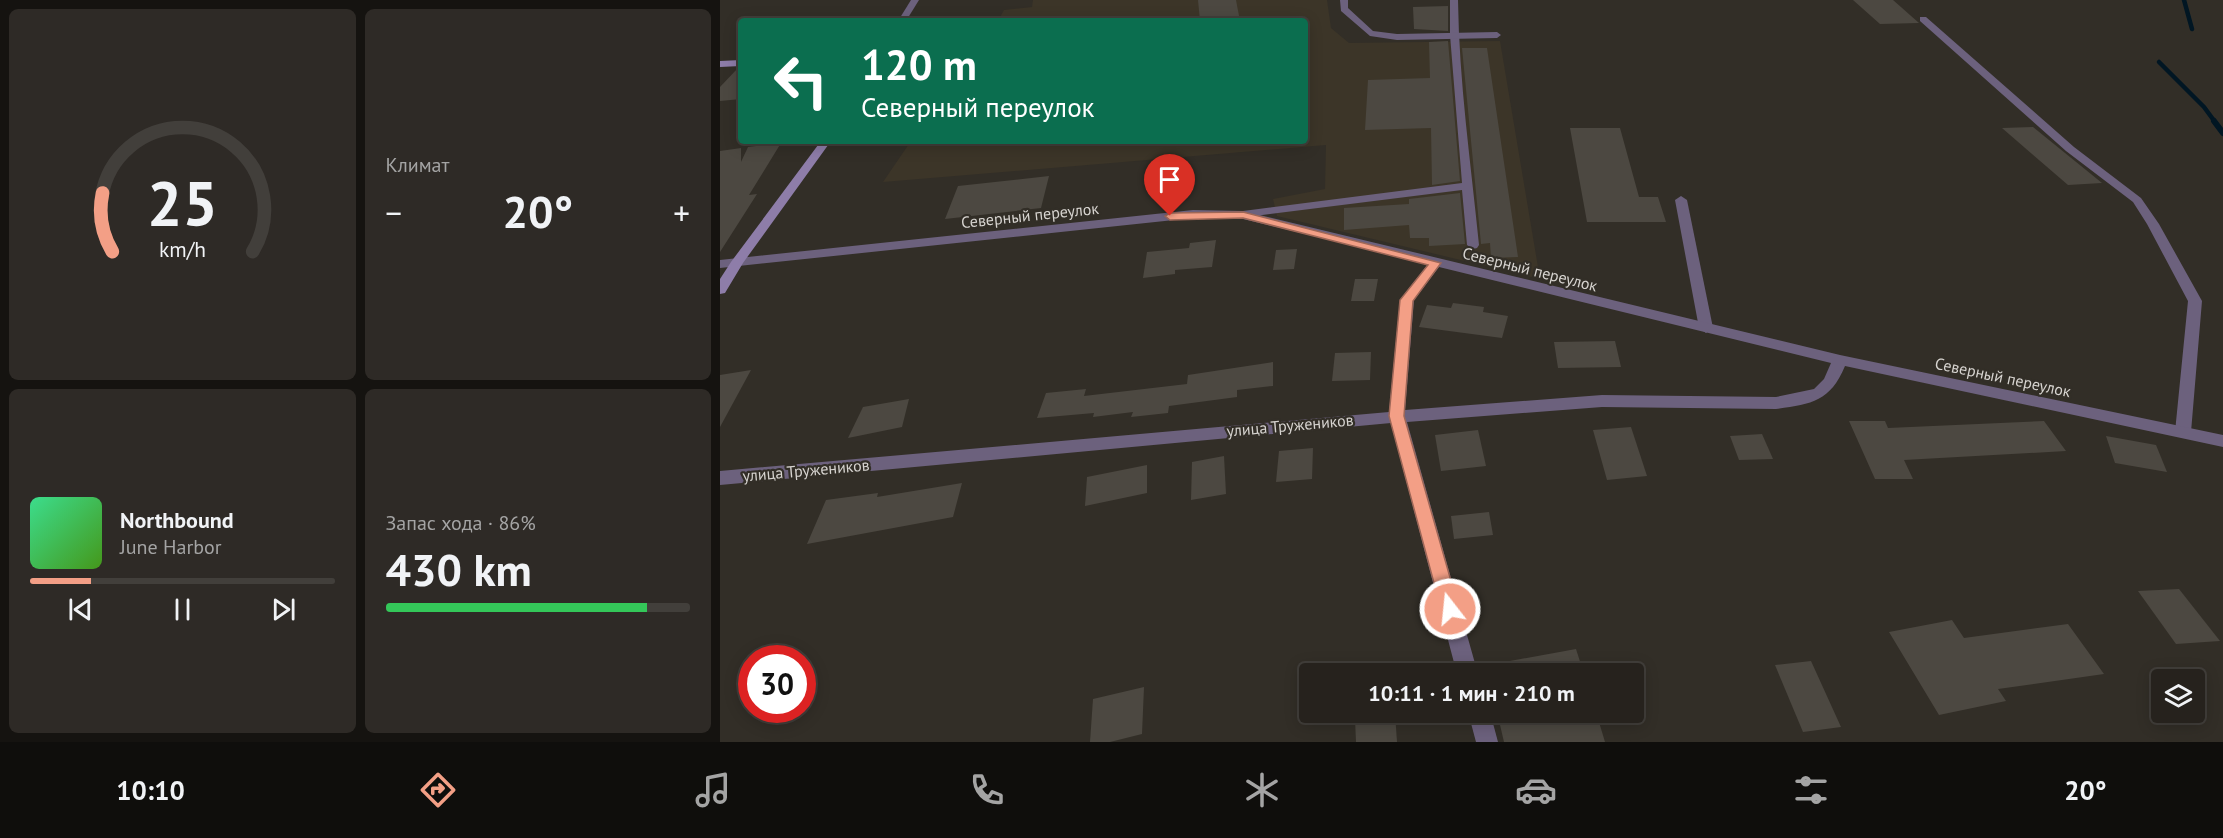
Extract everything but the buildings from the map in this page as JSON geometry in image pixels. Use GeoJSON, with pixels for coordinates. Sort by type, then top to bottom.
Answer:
{"type":"FeatureCollection","features":[{"type":"Feature","properties":{"kind":"street"},"geometry":{"type":"LineString","coordinates":[[904,18],[915,0]]}},
{"type":"Feature","properties":{"kind":"street"},"geometry":{"type":"LineString","coordinates":[[1344,0],[1344,9],[1370,33],[1397,37],[1497,35]]}},
{"type":"Feature","properties":{"kind":"street"},"geometry":{"type":"LineString","coordinates":[[1454,0],[1454,35],[1473,245]]}},
{"type":"Feature","properties":{"kind":"street"},"geometry":{"type":"LineString","coordinates":[[1923,20],[2070,149],[2137,200],[2153,224],[2195,301],[2183,432]]}},
{"type":"Feature","properties":{"kind":"street"},"geometry":{"type":"LineString","coordinates":[[720,64],[738,63]]}},
{"type":"Feature","properties":{"kind":"street"},"geometry":{"type":"LineString","coordinates":[[720,290],[737,262],[824,144]]}},
{"type":"Feature","properties":{"kind":"street"},"geometry":{"type":"LineString","coordinates":[[1243,215],[1469,186]]}},
{"type":"Feature","properties":{"kind":"street"},"geometry":{"type":"LineString","coordinates":[[1681,200],[1706,328]]}},
{"type":"Feature","properties":{"kind":"street","name":"Северный переулок"},"geometry":{"type":"LineString","coordinates":[[720,264],[1193,214],[1243,215],[1840,360],[2223,441]]}},
{"type":"Feature","properties":{"kind":"street"},"geometry":{"type":"LineString","coordinates":[[1435,263],[1407,300],[1396,416],[1465,663]]}},
{"type":"Feature","properties":{"kind":"street","name":"улица Тружеников"},"geometry":{"type":"LineString","coordinates":[[720,478],[1396,416],[1615,400],[1756,404],[1794,400],[1822,392],[1832,379],[1840,360]]}},
{"type":"Feature","properties":{"kind":"street"},"geometry":{"type":"LineString","coordinates":[[1482,723],[1487,742]]}},
{"type":"Feature","properties":{"kind":"shaded area"},"geometry":{"type":"Polygon","coordinates":[[[1033,0],[1327,0],[1331,28],[1349,43],[1500,41],[1540,279],[1277,216],[1273,199],[1325,189],[1326,145],[883,182],[909,144],[1308,144],[1308,18],[1000,18],[1004,10],[1032,7],[1033,0]]]}},
{"type":"Feature","properties":{"kind":"waterway"},"geometry":{"type":"LineString","coordinates":[[2184,0],[2192,29]]}},
{"type":"Feature","properties":{"kind":"waterway"},"geometry":{"type":"LineString","coordinates":[[2159,62],[2204,107],[2215,122]]}},
{"type":"Feature","properties":{"kind":"waterway"},"geometry":{"type":"LineString","coordinates":[[2214,121],[2223,133]]}},
{"type":"Feature","properties":{"kind":"route"},"geometry":{"type":"LineString","coordinates":[[1170,216],[1243,215],[1435,263],[1407,300],[1396,416],[1450,609]]}}]}
